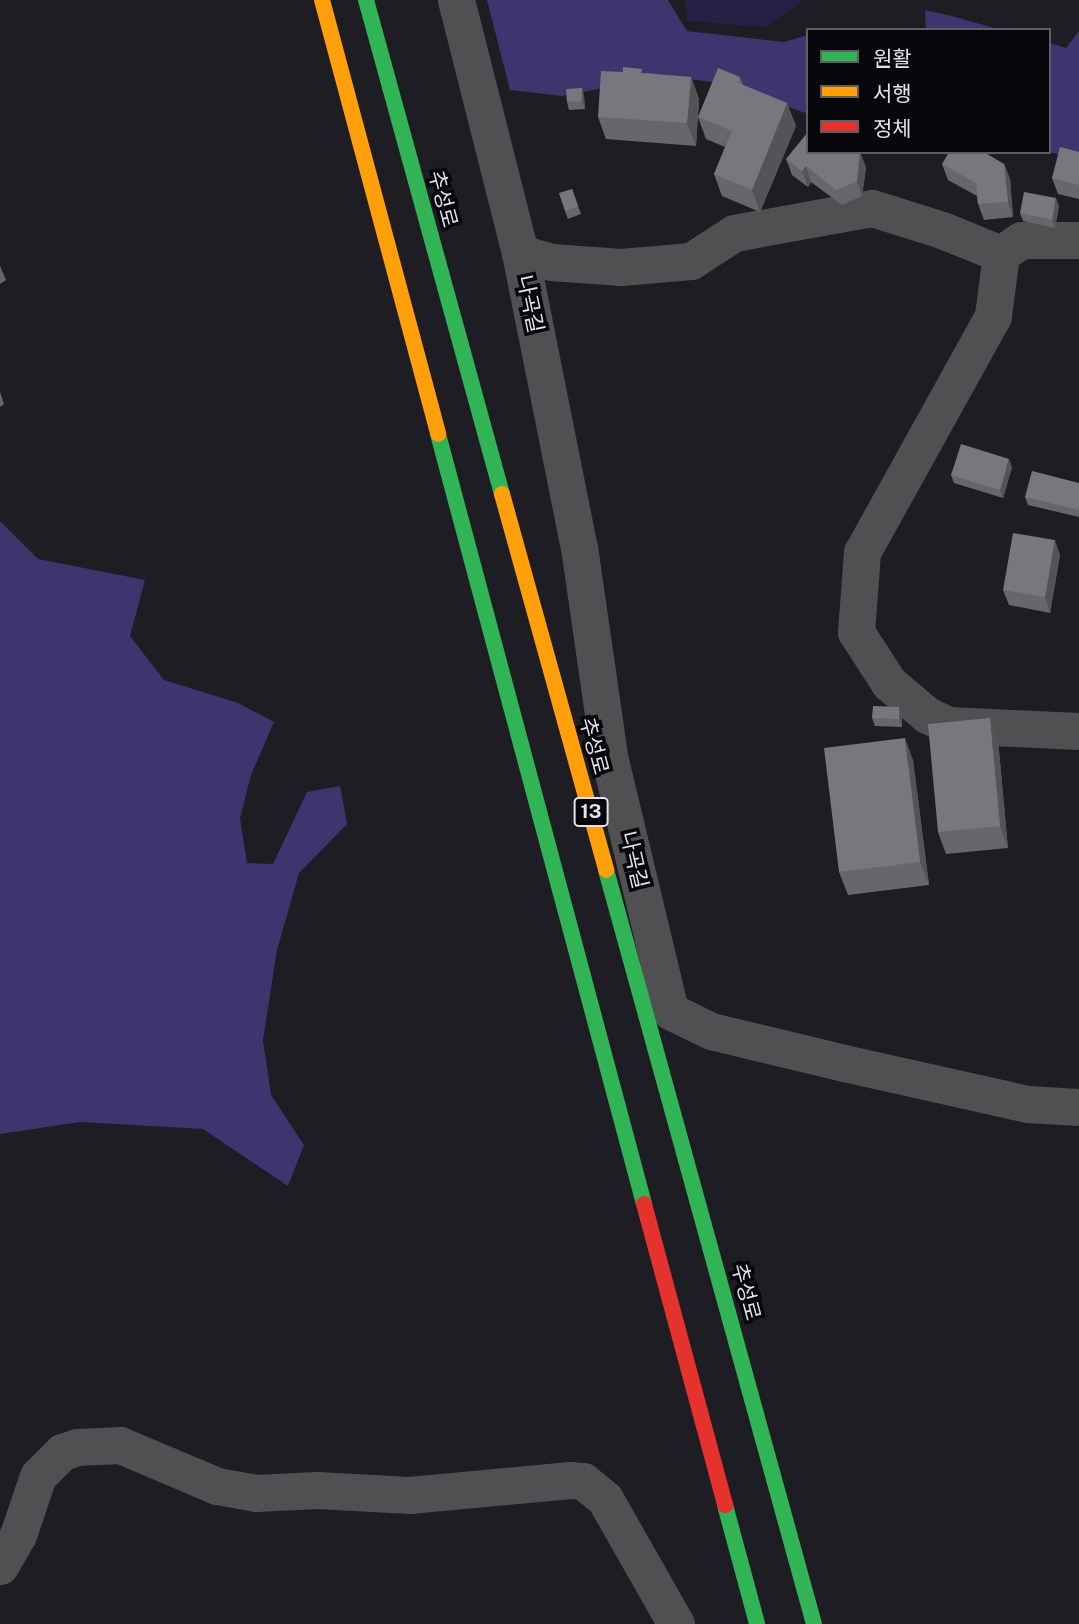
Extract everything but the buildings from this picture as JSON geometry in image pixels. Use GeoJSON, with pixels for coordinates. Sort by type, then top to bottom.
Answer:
{"type":"FeatureCollection","features":[{"type":"Feature","properties":{"kind":"main road","name":"13"},"geometry":{"type":"LineString","coordinates":[[322,0],[757,1624]]}},
{"type":"Feature","properties":{"kind":"main road","name":"추성로"},"geometry":{"type":"LineString","coordinates":[[366,0],[814,1624]]}},
{"type":"Feature","properties":{"kind":"street","name":"나곡길"},"geometry":{"type":"LineString","coordinates":[[456,0],[520,253],[579,547],[609,755],[670,1011],[711,1031],[844,1063],[1028,1104],[1079,1107]]}},
{"type":"Feature","properties":{"kind":"street","name":"나곡길"},"geometry":{"type":"LineString","coordinates":[[520,253],[551,261],[621,267],[691,261],[734,233],[809,217],[872,208],[942,230],[1001,254]]}},
{"type":"Feature","properties":{"kind":"street"},"geometry":{"type":"LineString","coordinates":[[1079,240],[1021,240],[1001,254],[993,316],[862,552],[856,632],[889,683],[927,715],[948,725],[1079,731]]}},
{"type":"Feature","properties":{"kind":"street"},"geometry":{"type":"LineString","coordinates":[[0,1566],[18,1535],[38,1476],[62,1452],[77,1447],[120,1445],[217,1486],[256,1493],[317,1490],[409,1496],[570,1480],[583,1481],[605,1499],[676,1624]]}},
{"type":"Feature","properties":{"kind":"shaded area"},"geometry":{"type":"Polygon","coordinates":[[[487,0],[668,0],[687,31],[784,42],[806,36],[806,113],[727,84],[665,76],[562,96],[510,90],[487,0]]]}},
{"type":"Feature","properties":{"kind":"shaded area"},"geometry":{"type":"Polygon","coordinates":[[[685,0],[803,0],[767,27],[687,21],[685,0]]]}},
{"type":"Feature","properties":{"kind":"shaded area"},"geometry":{"type":"Polygon","coordinates":[[[925,10],[994,28],[926,28],[925,10]]]}},
{"type":"Feature","properties":{"kind":"shaded area"},"geometry":{"type":"Polygon","coordinates":[[[1079,31],[1079,159],[1051,152],[1051,44],[1066,48],[1079,31]]]}},
{"type":"Feature","properties":{"kind":"shaded area"},"geometry":{"type":"Polygon","coordinates":[[[0,521],[38,559],[145,580],[130,636],[164,680],[238,703],[274,722],[251,775],[240,818],[247,863],[273,864],[307,792],[340,786],[347,824],[299,873],[277,950],[263,1040],[271,1095],[304,1145],[288,1186],[203,1129],[80,1122],[0,1134],[0,521]]]}},
{"type":"Feature","properties":{"kind":"traffic: fast"},"geometry":{"type":"LineString","coordinates":[[366,0],[502,494]]}},
{"type":"Feature","properties":{"kind":"traffic: fast"},"geometry":{"type":"LineString","coordinates":[[438,434],[644,1204]]}},
{"type":"Feature","properties":{"kind":"traffic: fast"},"geometry":{"type":"LineString","coordinates":[[606,870],[814,1624]]}},
{"type":"Feature","properties":{"kind":"traffic: fast"},"geometry":{"type":"LineString","coordinates":[[725,1505],[757,1624]]}},
{"type":"Feature","properties":{"kind":"traffic: slow"},"geometry":{"type":"LineString","coordinates":[[322,0],[438,434]]}},
{"type":"Feature","properties":{"kind":"traffic: slow"},"geometry":{"type":"LineString","coordinates":[[502,494],[606,870]]}},
{"type":"Feature","properties":{"kind":"traffic: jam"},"geometry":{"type":"LineString","coordinates":[[644,1204],[725,1505]]}}]}
